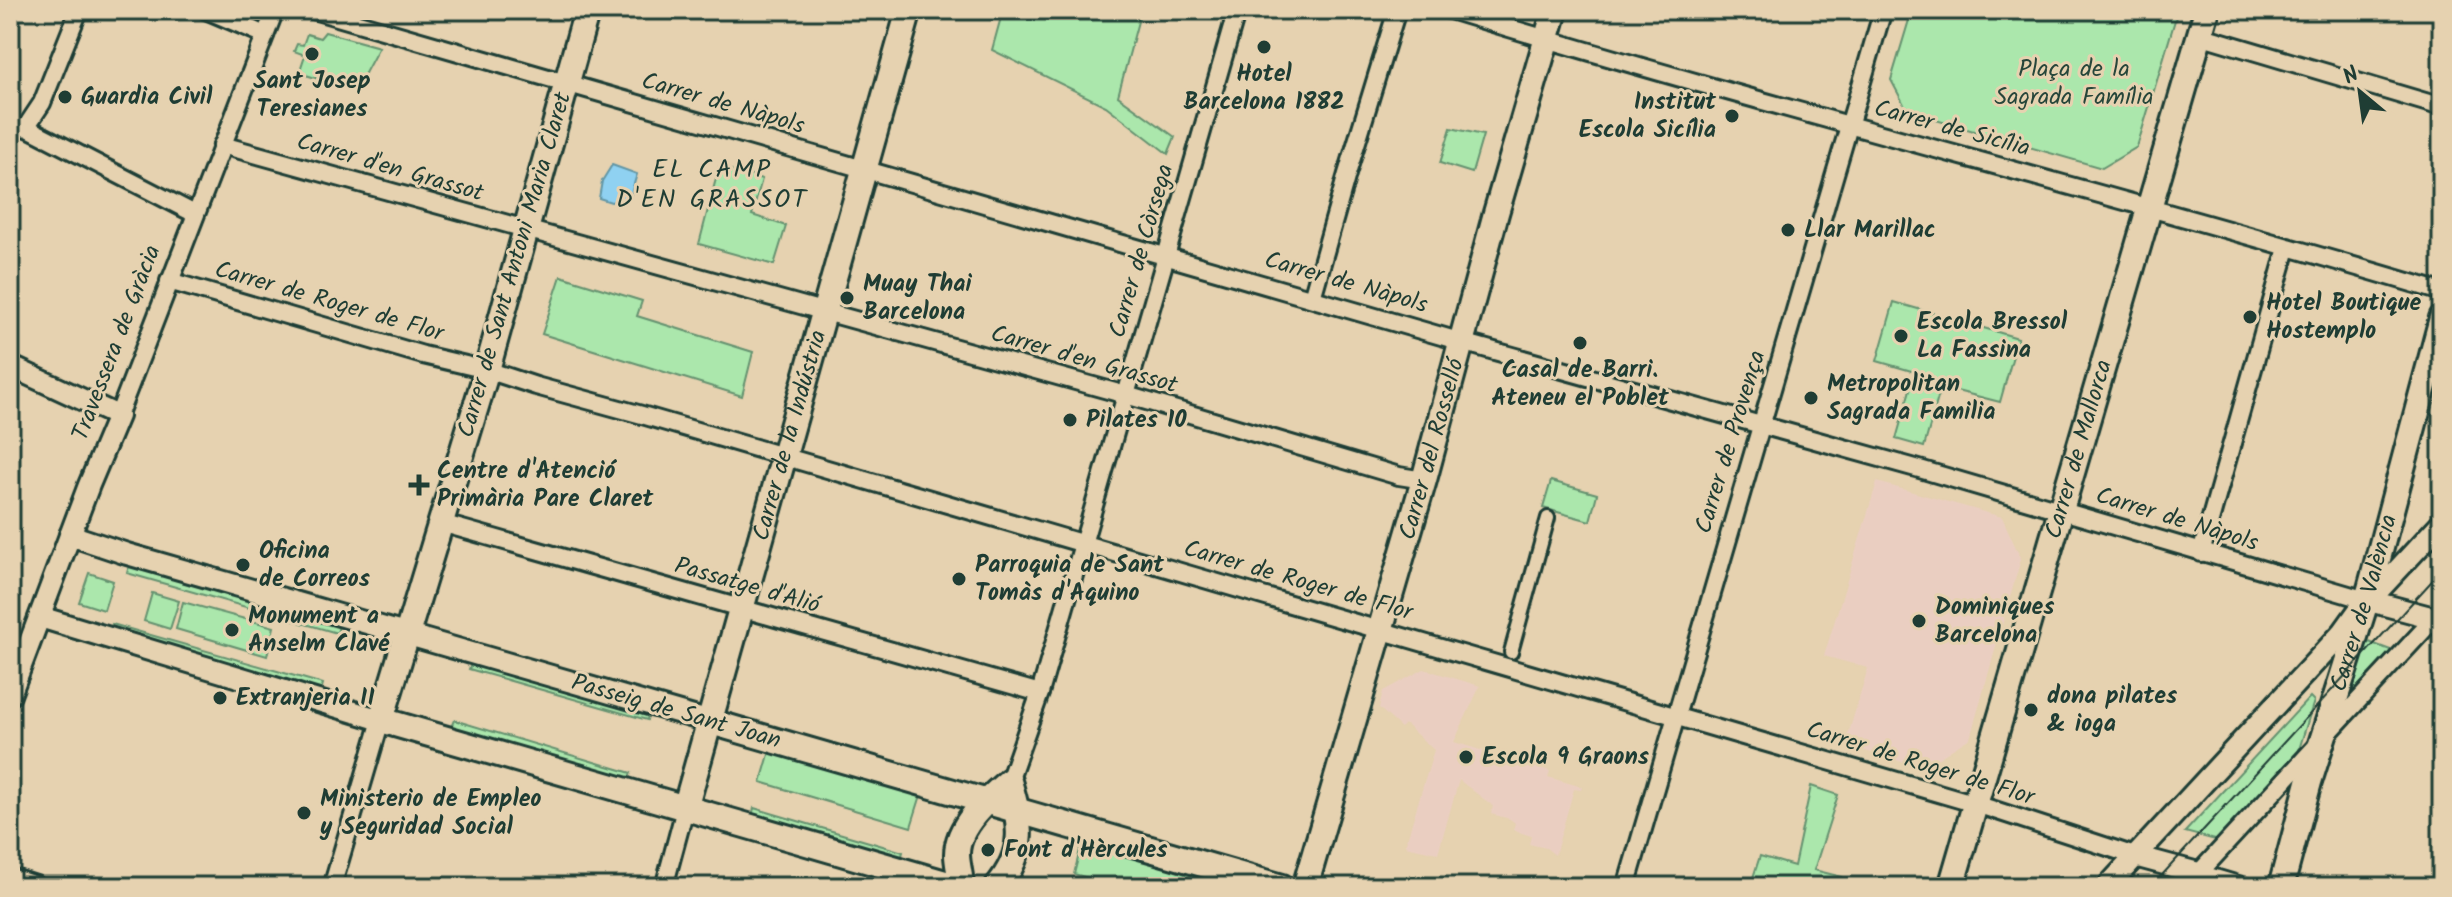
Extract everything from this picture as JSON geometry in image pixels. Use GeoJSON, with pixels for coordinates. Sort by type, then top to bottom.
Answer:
{"type":"FeatureCollection","features":[{"type":"Feature","properties":{"kind":"main road","name":"Carrer de Sant Antoni Maria Claret"},"geometry":{"type":"LineString","coordinates":[[381,720],[487,370],[587,10]]}},
{"type":"Feature","properties":{"kind":"main road","name":"Carrer de la Indústria"},"geometry":{"type":"LineString","coordinates":[[685,809],[909,10]]}},
{"type":"Feature","properties":{"kind":"main road","name":"Carrer del Rosselló"},"geometry":{"type":"LineString","coordinates":[[1305,887],[1424,480],[1555,10]]}},
{"type":"Feature","properties":{"kind":"main road","name":"Carrer de Mallorca"},"geometry":{"type":"LineString","coordinates":[[1951,887],[2207,10]]}},
{"type":"Feature","properties":{"kind":"main road","name":"Carrer de València"},"geometry":{"type":"LineString","coordinates":[[2281,887],[2322,740],[2366,600],[2442,318]]}},
{"type":"Feature","properties":{"kind":"main road"},"geometry":{"type":"LineString","coordinates":[[381,720],[960,887],[959,841],[985,801],[1009,781],[1020,829],[1015,859],[997,887]]}},
{"type":"Feature","properties":{"kind":"main road","name":"Passeig de Sant Joan"},"geometry":{"type":"LineString","coordinates":[[711,722],[1282,887]]}},
{"type":"Feature","properties":{"kind":"street"},"geometry":{"type":"LineString","coordinates":[[79,10],[42,103],[18,128],[195,214]]}},
{"type":"Feature","properties":{"kind":"street"},"geometry":{"type":"LineString","coordinates":[[206,10],[265,35]]}},
{"type":"Feature","properties":{"kind":"street","name":"Travessera de Gràcia"},"geometry":{"type":"LineString","coordinates":[[10,695],[275,10]]}},
{"type":"Feature","properties":{"kind":"street","name":"Carrer de Nàpols"},"geometry":{"type":"LineString","coordinates":[[313,10],[2366,600]]}},
{"type":"Feature","properties":{"kind":"street","name":"Carrer de Còrsega"},"geometry":{"type":"LineString","coordinates":[[1009,781],[1040,693],[1237,10]]}},
{"type":"Feature","properties":{"kind":"street"},"geometry":{"type":"LineString","coordinates":[[1312,298],[1397,10]]}},
{"type":"Feature","properties":{"kind":"street","name":"Carrer de Sicília"},"geometry":{"type":"LineString","coordinates":[[1450,10],[1493,16],[1547,38],[2442,292]]}},
{"type":"Feature","properties":{"kind":"street","name":"Carrer de Provença"},"geometry":{"type":"LineString","coordinates":[[1626,887],[1883,10]]}},
{"type":"Feature","properties":{"kind":"street"},"geometry":{"type":"LineString","coordinates":[[2199,35],[2442,107]]}},
{"type":"Feature","properties":{"kind":"street","name":"Carrer d'en Grassot"},"geometry":{"type":"LineString","coordinates":[[222,145],[1126,395],[1399,476],[1424,480]]}},
{"type":"Feature","properties":{"kind":"street"},"geometry":{"type":"LineString","coordinates":[[2201,553],[2287,248]]}},
{"type":"Feature","properties":{"kind":"street","name":"Carrer de Roger de Flor"},"geometry":{"type":"LineString","coordinates":[[169,281],[423,355],[487,370],[1976,804],[2135,856]]}},
{"type":"Feature","properties":{"kind":"street"},"geometry":{"type":"LineString","coordinates":[[10,366],[118,416]]}},
{"type":"Feature","properties":{"kind":"street"},"geometry":{"type":"LineString","coordinates":[[1511,652],[1548,518]]}},
{"type":"Feature","properties":{"kind":"street"},"geometry":{"type":"LineString","coordinates":[[2107,887],[2343,632],[2366,600],[2442,522]]}},
{"type":"Feature","properties":{"kind":"street","name":"Passatge d'Alió"},"geometry":{"type":"LineString","coordinates":[[441,523],[1040,693]]}},
{"type":"Feature","properties":{"kind":"street","name":"Passeig de Sant Joan"},"geometry":{"type":"LineString","coordinates":[[70,535],[711,722]]}},
{"type":"Feature","properties":{"kind":"street"},"geometry":{"type":"LineString","coordinates":[[2366,600],[2439,616]]}},
{"type":"Feature","properties":{"kind":"street"},"geometry":{"type":"LineString","coordinates":[[2192,880],[2439,616]]}},
{"type":"Feature","properties":{"kind":"street"},"geometry":{"type":"LineString","coordinates":[[40,617],[381,720]]}},
{"type":"Feature","properties":{"kind":"street","name":"Carrer de Sant Antoni Maria Claret"},"geometry":{"type":"LineString","coordinates":[[332,887],[381,720]]}},
{"type":"Feature","properties":{"kind":"street"},"geometry":{"type":"LineString","coordinates":[[664,887],[685,809]]}},
{"type":"Feature","properties":{"kind":"street"},"geometry":{"type":"LineString","coordinates":[[2135,856],[2192,880],[2245,887]]}},
{"type":"Feature","properties":{"kind":"street"},"geometry":{"type":"LineString","coordinates":[[10,879],[35,887]]}},
{"type":"Feature","properties":{"kind":"shaded area","name":"Dominiques Barcelona"},"geometry":{"type":"Polygon","coordinates":[[[1877,482],[2002,517],[2021,559],[1970,738],[1923,768],[1845,745],[1868,668],[1824,656],[1877,482]]]}},
{"type":"Feature","properties":{"kind":"shaded area","name":"Escola 9 Graons"},"geometry":{"type":"Polygon","coordinates":[[[1424,669],[1480,686],[1454,742],[1550,771],[1548,777],[1582,787],[1581,790],[1574,789],[1555,855],[1546,848],[1529,844],[1531,836],[1513,830],[1515,823],[1510,819],[1491,814],[1493,806],[1459,780],[1438,853],[1405,846],[1434,750],[1405,724],[1401,728],[1379,708],[1383,691],[1424,669]]]}},
{"type":"Feature","properties":{"kind":"green space"},"geometry":{"type":"Polygon","coordinates":[[[1003,10],[1141,10],[1118,96],[1175,137],[1168,154],[1106,106],[992,50],[1003,10]]]}},
{"type":"Feature","properties":{"kind":"green space","name":"Plaça de la Sagrada Família"},"geometry":{"type":"Polygon","coordinates":[[[1912,10],[2178,10],[2137,147],[2102,168],[1908,112],[1891,80],[1912,10]]]}},
{"type":"Feature","properties":{"kind":"green space"},"geometry":{"type":"Polygon","coordinates":[[[325,32],[379,47],[356,90],[299,73],[305,55],[294,51],[297,44],[303,45],[307,34],[320,38],[325,32]]]}},
{"type":"Feature","properties":{"kind":"green space"},"geometry":{"type":"Polygon","coordinates":[[[1451,128],[1483,135],[1472,173],[1440,163],[1451,128]]]}},
{"type":"Feature","properties":{"kind":"green space"},"geometry":{"type":"Polygon","coordinates":[[[719,167],[762,179],[752,215],[786,226],[774,265],[699,244],[719,167]]]}},
{"type":"Feature","properties":{"kind":"green space"},"geometry":{"type":"Polygon","coordinates":[[[561,276],[642,301],[637,316],[753,352],[742,396],[542,334],[561,276]]]}},
{"type":"Feature","properties":{"kind":"green space"},"geometry":{"type":"Polygon","coordinates":[[[1894,302],[2018,338],[2000,402],[1941,387],[1924,447],[1896,439],[1915,372],[1877,361],[1894,302]]]}},
{"type":"Feature","properties":{"kind":"green space"},"geometry":{"type":"Polygon","coordinates":[[[1551,481],[1597,494],[1590,521],[1543,508],[1551,481]]]}},
{"type":"Feature","properties":{"kind":"green space"},"geometry":{"type":"Polygon","coordinates":[[[129,566],[339,626],[337,633],[127,573],[129,566]]]}},
{"type":"Feature","properties":{"kind":"green space"},"geometry":{"type":"Polygon","coordinates":[[[89,573],[113,581],[104,610],[79,602],[89,573]]]}},
{"type":"Feature","properties":{"kind":"green space"},"geometry":{"type":"Polygon","coordinates":[[[152,593],[179,601],[170,629],[144,621],[152,593]]]}},
{"type":"Feature","properties":{"kind":"green space"},"geometry":{"type":"Polygon","coordinates":[[[183,602],[274,627],[267,656],[176,629],[183,602]]]}},
{"type":"Feature","properties":{"kind":"green space"},"geometry":{"type":"Polygon","coordinates":[[[112,624],[323,684],[321,691],[110,630],[112,624]]]}},
{"type":"Feature","properties":{"kind":"green space"},"geometry":{"type":"Polygon","coordinates":[[[2369,642],[2393,651],[2345,703],[2360,653],[2369,642]]]}},
{"type":"Feature","properties":{"kind":"green space"},"geometry":{"type":"Polygon","coordinates":[[[471,664],[648,715],[647,720],[469,669],[471,664]]]}},
{"type":"Feature","properties":{"kind":"green space"},"geometry":{"type":"Polygon","coordinates":[[[2310,697],[2314,701],[2297,756],[2219,841],[2185,832],[2310,697]]]}},
{"type":"Feature","properties":{"kind":"green space"},"geometry":{"type":"Polygon","coordinates":[[[454,720],[631,773],[628,780],[451,727],[454,720]]]}},
{"type":"Feature","properties":{"kind":"green space"},"geometry":{"type":"Polygon","coordinates":[[[770,751],[921,795],[911,827],[761,782],[770,751]]]}},
{"type":"Feature","properties":{"kind":"green space"},"geometry":{"type":"Polygon","coordinates":[[[1811,786],[1838,795],[1814,870],[1842,877],[1838,887],[1750,887],[1760,856],[1794,866],[1811,786]]]}},
{"type":"Feature","properties":{"kind":"green space"},"geometry":{"type":"Polygon","coordinates":[[[754,808],[903,852],[901,859],[752,816],[754,808]]]}},
{"type":"Feature","properties":{"kind":"green space"},"geometry":{"type":"Polygon","coordinates":[[[1082,842],[1233,885],[1120,887],[1074,874],[1082,842]]]}},
{"type":"Feature","properties":{"kind":"water"},"geometry":{"type":"Polygon","coordinates":[[[612,165],[637,174],[630,197],[611,202],[599,198],[602,181],[612,165]]]}},
{"type":"Feature","properties":{"kind":"tram line"},"geometry":{"type":"LineString","coordinates":[[2151,887],[2442,570]]}},
{"type":"Feature","properties":{"kind":"place","name":"Hotel Barcelona 1882"},"geometry":{"type":"Point","coordinates":[1264,47]}},
{"type":"Feature","properties":{"kind":"place","name":"Sant Josep Teresianes"},"geometry":{"type":"Point","coordinates":[312,54]}},
{"type":"Feature","properties":{"kind":"place","name":"Guardia Civil"},"geometry":{"type":"Point","coordinates":[65,97]}},
{"type":"Feature","properties":{"kind":"place","name":"Institut Escola Sicília"},"geometry":{"type":"Point","coordinates":[1732,116]}},
{"type":"Feature","properties":{"kind":"place","name":"Llar Marillac"},"geometry":{"type":"Point","coordinates":[1788,230]}},
{"type":"Feature","properties":{"kind":"place","name":"Muay Thai Barcelona"},"geometry":{"type":"Point","coordinates":[847,298]}},
{"type":"Feature","properties":{"kind":"place","name":"Hotel Boutique Hostemplo"},"geometry":{"type":"Point","coordinates":[2250,317]}},
{"type":"Feature","properties":{"kind":"place","name":"Escola Bressol La Fassina"},"geometry":{"type":"Point","coordinates":[1901,336]}},
{"type":"Feature","properties":{"kind":"place","name":"Casal de Barri. Ateneu el Poblet"},"geometry":{"type":"Point","coordinates":[1580,343]}},
{"type":"Feature","properties":{"kind":"place","name":"Metropolitan Sagrada Familia"},"geometry":{"type":"Point","coordinates":[1811,398]}},
{"type":"Feature","properties":{"kind":"place","name":"Pilates 10"},"geometry":{"type":"Point","coordinates":[1070,420]}},
{"type":"Feature","properties":{"kind":"place","name":"Centre d'Atenció Primària Pare Claret"},"geometry":{"type":"Point","coordinates":[419,485]}},
{"type":"Feature","properties":{"kind":"place","name":"Oficina de Correos"},"geometry":{"type":"Point","coordinates":[243,565]}},
{"type":"Feature","properties":{"kind":"place","name":"Parroquia de Sant Tomàs d'Aquino"},"geometry":{"type":"Point","coordinates":[959,579]}},
{"type":"Feature","properties":{"kind":"place","name":"Dominiques Barcelona"},"geometry":{"type":"Point","coordinates":[1919,621]}},
{"type":"Feature","properties":{"kind":"place","name":"Monument a Anselm Clavé"},"geometry":{"type":"Point","coordinates":[232,630]}},
{"type":"Feature","properties":{"kind":"place","name":"Extranjeria II"},"geometry":{"type":"Point","coordinates":[220,698]}},
{"type":"Feature","properties":{"kind":"place","name":"dona pilates & ioga"},"geometry":{"type":"Point","coordinates":[2031,710]}},
{"type":"Feature","properties":{"kind":"place","name":"Escola 9 Graons"},"geometry":{"type":"Point","coordinates":[1466,757]}},
{"type":"Feature","properties":{"kind":"place","name":"Ministerio de Empleo y Seguridad Social"},"geometry":{"type":"Point","coordinates":[304,813]}},
{"type":"Feature","properties":{"kind":"place","name":"Font d'Hèrcules"},"geometry":{"type":"Point","coordinates":[988,850]}},
{"type":"Feature","properties":{"kind":"district","name":"EL CAMP D'EN GRASSOT"},"geometry":{"type":"Point","coordinates":[712,185]}}]}
